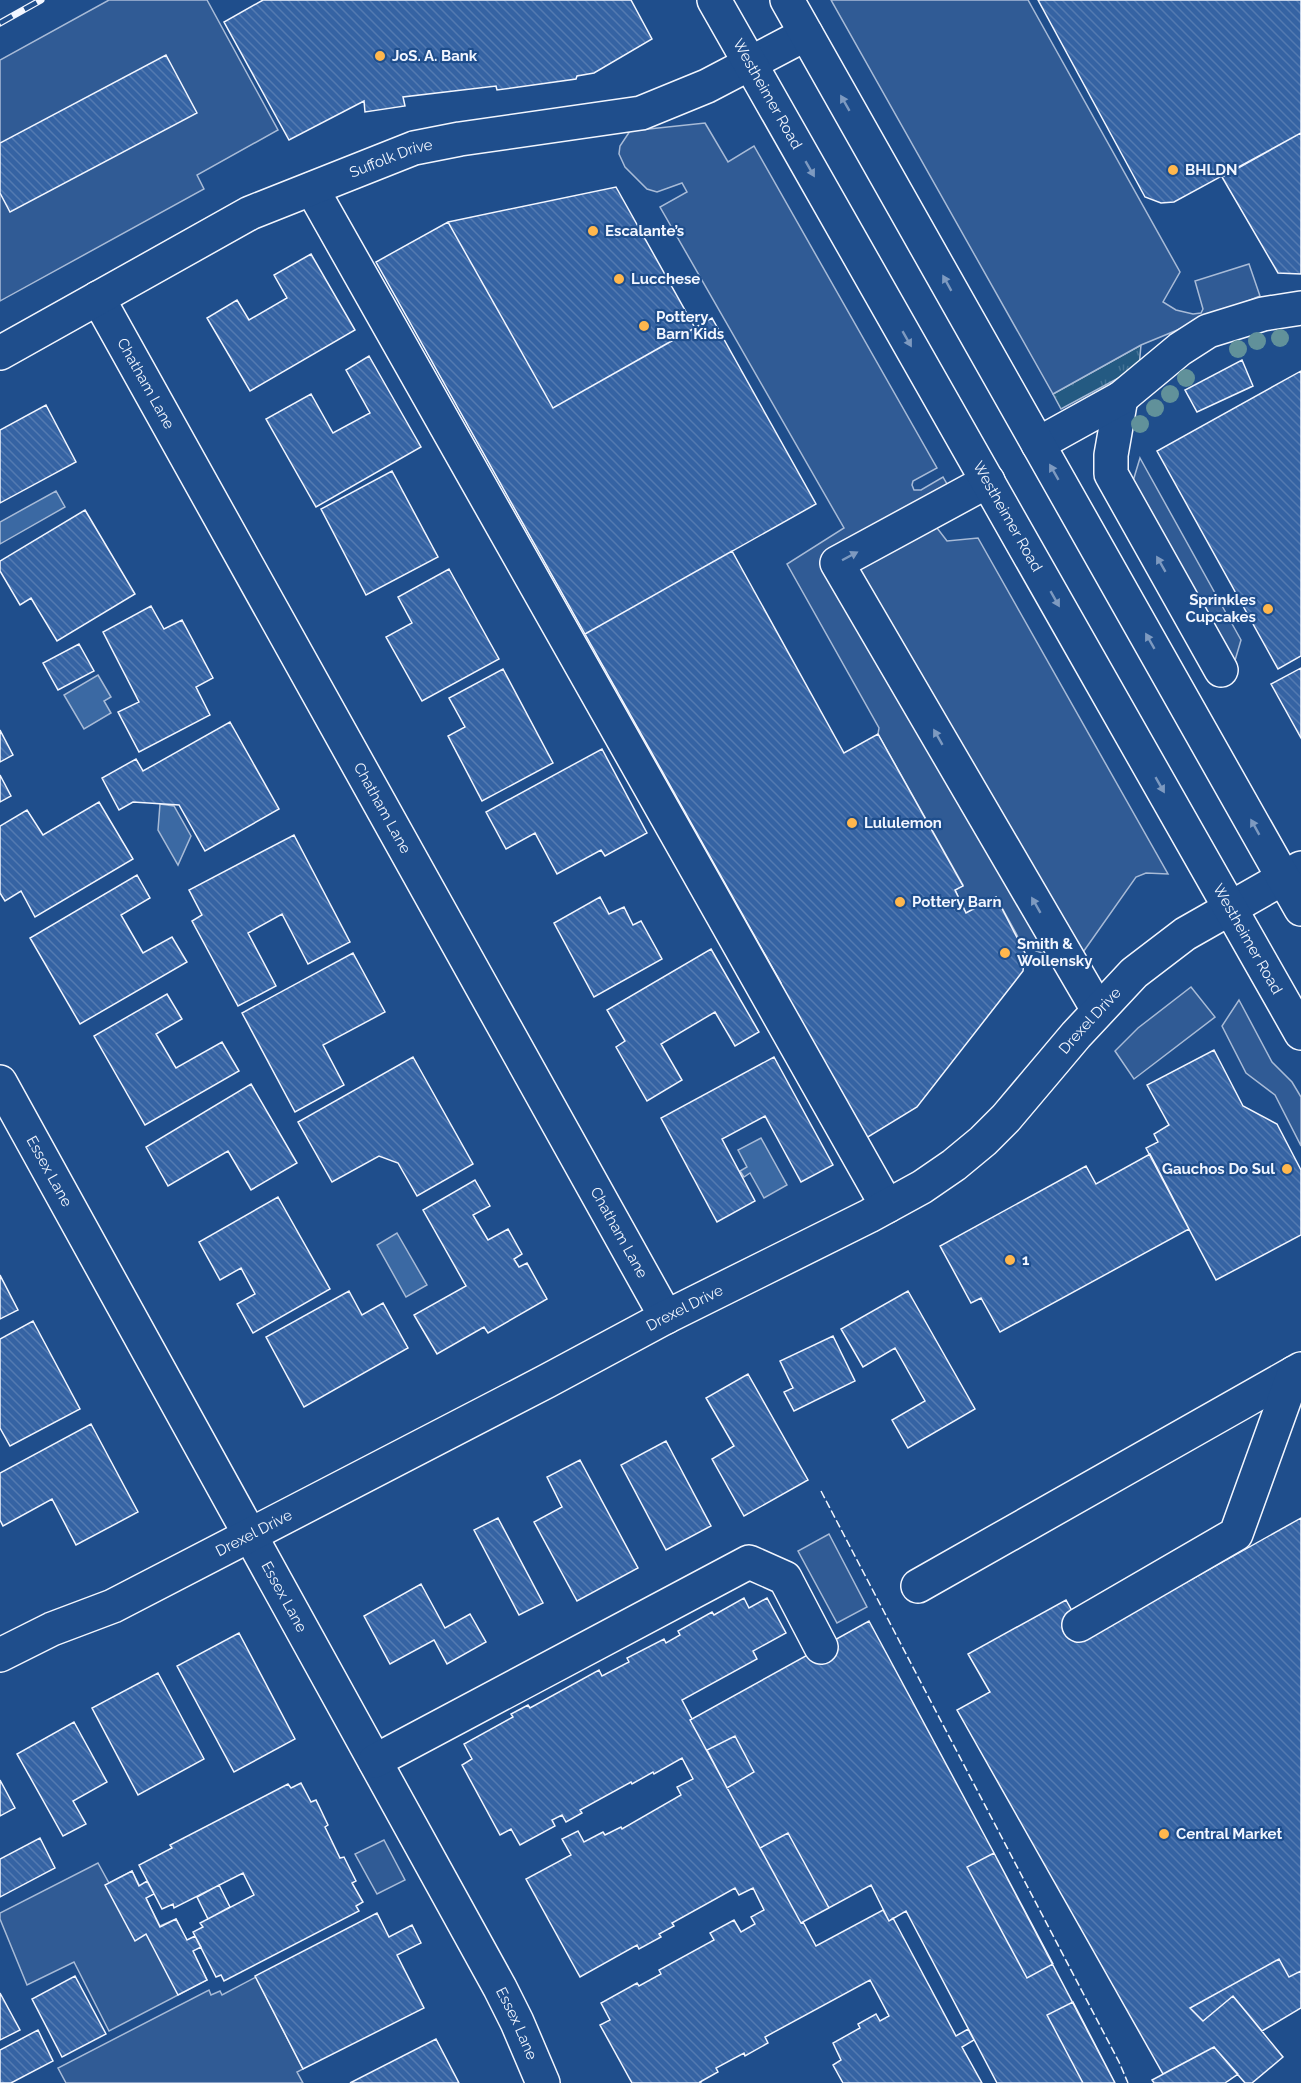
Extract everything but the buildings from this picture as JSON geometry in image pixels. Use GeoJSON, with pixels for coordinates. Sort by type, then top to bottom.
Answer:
{"type":"FeatureCollection","features":[{"type":"Feature","properties":{"kind":"street","name":"Westheimer Road"},"geometry":{"type":"LineString","coordinates":[[714,0],[1301,1033]]}},
{"type":"Feature","properties":{"kind":"street"},"geometry":{"type":"LineString","coordinates":[[787,0],[1038,444],[1292,873],[1301,909]]}},
{"type":"Feature","properties":{"kind":"street","name":"Suffolk Drive"},"geometry":{"type":"LineString","coordinates":[[0,353],[250,213],[414,148],[460,139],[641,113],[707,86],[806,34]]}},
{"type":"Feature","properties":{"kind":"street"},"geometry":{"type":"LineString","coordinates":[[312,189],[887,1206]]}},
{"type":"Feature","properties":{"kind":"street","name":"Chatham Lane"},"geometry":{"type":"LineString","coordinates":[[98,298],[666,1317]]}},
{"type":"Feature","properties":{"kind":"street"},"geometry":{"type":"LineString","coordinates":[[1038,444],[1121,398],[1180,349],[1208,331],[1263,314],[1301,308]]}},
{"type":"Feature","properties":{"kind":"street"},"geometry":{"type":"LineString","coordinates":[[1121,398],[1111,455],[1111,474],[1221,670]]}},
{"type":"Feature","properties":{"kind":"street"},"geometry":{"type":"LineString","coordinates":[[988,481],[837,563],[1098,1010]]}},
{"type":"Feature","properties":{"kind":"street","name":"Drexel Drive"},"geometry":{"type":"LineString","coordinates":[[0,1655],[52,1629],[113,1606],[548,1381],[666,1317],[869,1216],[922,1187],[954,1165],[1006,1118],[1098,1010],[1134,973],[1185,934],[1292,873]]}},
{"type":"Feature","properties":{"kind":"street","name":"Essex Lane"},"geometry":{"type":"LineString","coordinates":[[0,1082],[500,1988],[543,2083]]}},
{"type":"Feature","properties":{"kind":"street"},"geometry":{"type":"LineString","coordinates":[[918,1586],[1298,1371]]}},
{"type":"Feature","properties":{"kind":"street"},"geometry":{"type":"LineString","coordinates":[[1079,1625],[1236,1534],[1298,1371]]}},
{"type":"Feature","properties":{"kind":"street"},"geometry":{"type":"LineString","coordinates":[[375,1761],[749,1563],[785,1578],[821,1647]]}},
{"type":"Feature","properties":{"kind":"green space"},"geometry":{"type":"Polygon","coordinates":[[[1141,345],[1139,367],[1061,409],[1053,394],[1141,345]]]}},
{"type":"Feature","properties":{"kind":"shaded area"},"geometry":{"type":"Polygon","coordinates":[[[109,0],[207,0],[278,130],[197,175],[204,189],[0,301],[0,60],[109,0]]]}},
{"type":"Feature","properties":{"kind":"shaded area"},"geometry":{"type":"Polygon","coordinates":[[[831,0],[1028,0],[1180,272],[1163,302],[1176,310],[1193,314],[1201,313],[1203,309],[1195,281],[1249,264],[1260,296],[1141,345],[1053,394],[831,0]]]}},
{"type":"Feature","properties":{"kind":"shaded area"},"geometry":{"type":"Polygon","coordinates":[[[705,123],[728,162],[754,146],[937,468],[913,481],[914,490],[921,490],[943,477],[963,512],[937,528],[947,541],[978,538],[1168,874],[1146,873],[1136,877],[1074,965],[1023,946],[996,897],[966,913],[955,890],[963,885],[878,734],[879,728],[787,564],[844,528],[660,207],[687,192],[682,183],[657,192],[647,189],[625,167],[619,154],[620,146],[630,131],[705,123]]]}},
{"type":"Feature","properties":{"kind":"shaded area"},"geometry":{"type":"Polygon","coordinates":[[[1140,458],[1241,640],[1231,674],[1130,491],[1140,458]]]}},
{"type":"Feature","properties":{"kind":"shaded area"},"geometry":{"type":"Polygon","coordinates":[[[56,491],[65,507],[0,544],[0,522],[56,491]]]}},
{"type":"Feature","properties":{"kind":"shaded area"},"geometry":{"type":"Polygon","coordinates":[[[98,675],[111,697],[104,701],[111,713],[84,729],[64,695],[98,675]]]}},
{"type":"Feature","properties":{"kind":"shaded area"},"geometry":{"type":"Polygon","coordinates":[[[160,804],[174,806],[191,836],[178,865],[158,830],[160,804]]]}},
{"type":"Feature","properties":{"kind":"shaded area"},"geometry":{"type":"Polygon","coordinates":[[[1191,987],[1215,1017],[1134,1079],[1115,1051],[1138,1028],[1191,987]]]}},
{"type":"Feature","properties":{"kind":"shaded area"},"geometry":{"type":"Polygon","coordinates":[[[1239,1000],[1272,1062],[1292,1082],[1301,1097],[1301,1146],[1275,1095],[1246,1073],[1222,1026],[1239,1000]]]}},
{"type":"Feature","properties":{"kind":"shaded area"},"geometry":{"type":"Polygon","coordinates":[[[761,1138],[787,1185],[764,1198],[750,1173],[744,1177],[740,1171],[747,1167],[738,1150],[761,1138]]]}},
{"type":"Feature","properties":{"kind":"shaded area"},"geometry":{"type":"Polygon","coordinates":[[[397,1233],[427,1285],[406,1297],[377,1245],[397,1233]]]}},
{"type":"Feature","properties":{"kind":"shaded area"},"geometry":{"type":"Polygon","coordinates":[[[829,1534],[867,1607],[837,1623],[798,1551],[829,1534]]]}},
{"type":"Feature","properties":{"kind":"shaded area"},"geometry":{"type":"Polygon","coordinates":[[[384,1840],[405,1880],[377,1894],[355,1854],[384,1840]]]}},
{"type":"Feature","properties":{"kind":"shaded area"},"geometry":{"type":"Polygon","coordinates":[[[98,1863],[109,1883],[132,1871],[160,1926],[176,1919],[207,1980],[109,2031],[74,1962],[27,1985],[0,1919],[0,1913],[98,1863]]]}},
{"type":"Feature","properties":{"kind":"shaded area"},"geometry":{"type":"Polygon","coordinates":[[[256,1977],[303,2069],[297,2072],[303,2083],[66,2083],[58,2068],[209,1990],[211,1995],[220,1991],[222,1995],[256,1977]]]}},
{"type":"Feature","properties":{"kind":"railway"},"geometry":{"type":"LineString","coordinates":[[0,23],[41,0]]}},
{"type":"Feature","properties":{"kind":"fence"},"geometry":{"type":"LineString","coordinates":[[821,1491],[1128,2083]]}},
{"type":"Feature","properties":{"kind":"place","name":"JoS. A. Bank"},"geometry":{"type":"Point","coordinates":[380,56]}},
{"type":"Feature","properties":{"kind":"place","name":"BHLDN"},"geometry":{"type":"Point","coordinates":[1173,170]}},
{"type":"Feature","properties":{"kind":"place","name":"Escalante’s"},"geometry":{"type":"Point","coordinates":[593,231]}},
{"type":"Feature","properties":{"kind":"place","name":"Lucchese"},"geometry":{"type":"Point","coordinates":[619,279]}},
{"type":"Feature","properties":{"kind":"place","name":"Pottery Barn Kids"},"geometry":{"type":"Point","coordinates":[644,326]}},
{"type":"Feature","properties":{"kind":"place","name":"Sprinkles Cupcakes"},"geometry":{"type":"Point","coordinates":[1268,609]}},
{"type":"Feature","properties":{"kind":"place","name":"Lululemon"},"geometry":{"type":"Point","coordinates":[852,823]}},
{"type":"Feature","properties":{"kind":"place","name":"Pottery Barn"},"geometry":{"type":"Point","coordinates":[900,902]}},
{"type":"Feature","properties":{"kind":"place","name":"Smith & Wollensky"},"geometry":{"type":"Point","coordinates":[1005,953]}},
{"type":"Feature","properties":{"kind":"place","name":"Gauchos Do Sul"},"geometry":{"type":"Point","coordinates":[1287,1169]}},
{"type":"Feature","properties":{"kind":"place","name":"1"},"geometry":{"type":"Point","coordinates":[1010,1260]}},
{"type":"Feature","properties":{"kind":"place","name":"Central Market"},"geometry":{"type":"Point","coordinates":[1164,1834]}}]}
